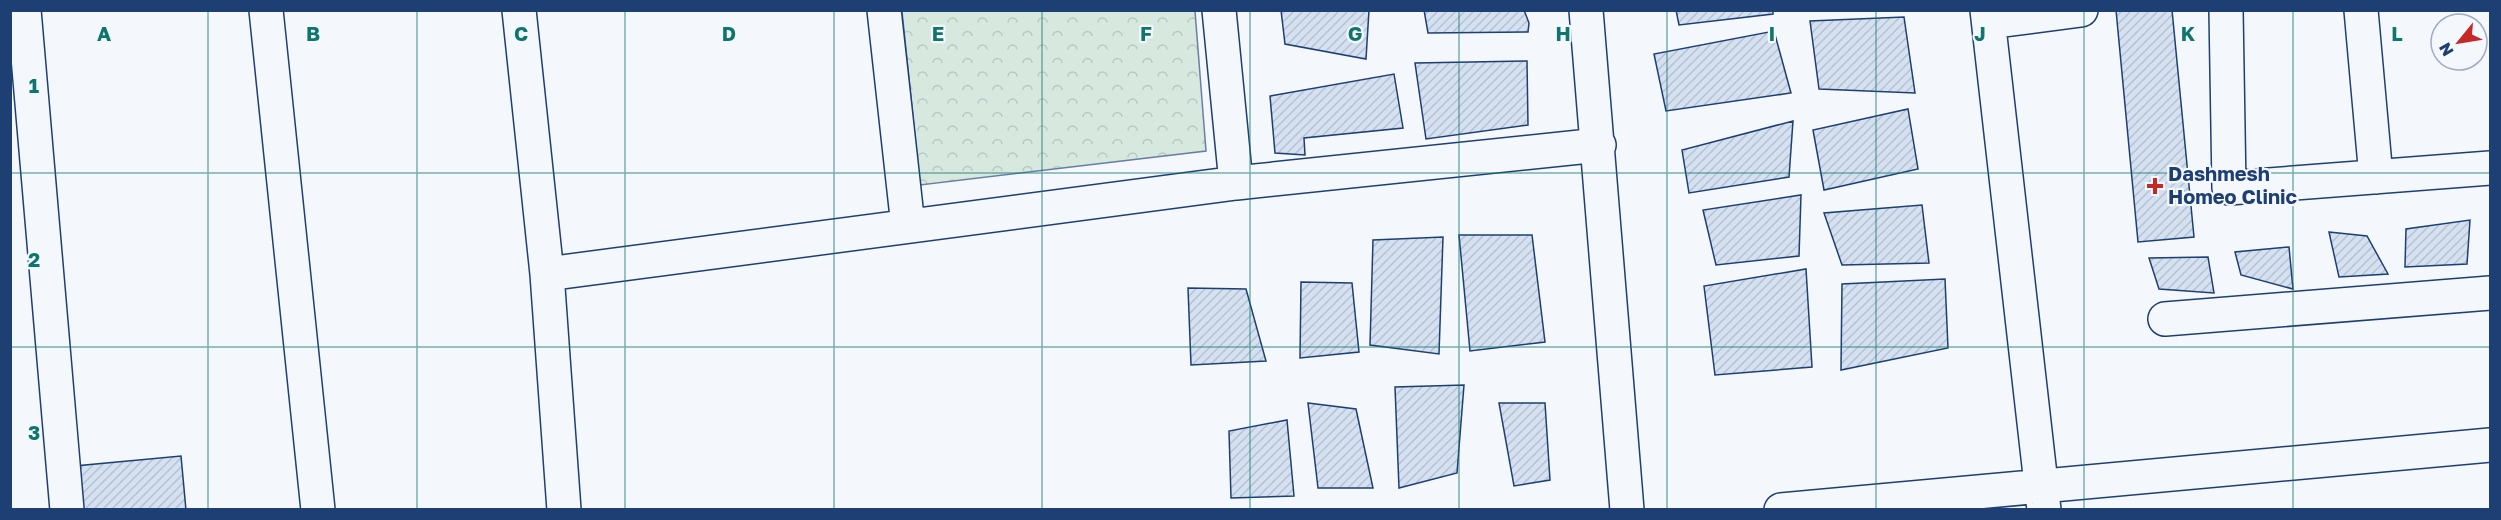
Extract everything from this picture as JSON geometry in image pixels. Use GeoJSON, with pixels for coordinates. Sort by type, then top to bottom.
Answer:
{"type":"FeatureCollection","features":[{"type":"Feature","properties":{"kind":"street"},"geometry":{"type":"LineString","coordinates":[[24,10],[67,510]]}},
{"type":"Feature","properties":{"kind":"street"},"geometry":{"type":"LineString","coordinates":[[266,10],[318,510]]}},
{"type":"Feature","properties":{"kind":"street"},"geometry":{"type":"LineString","coordinates":[[519,10],[547,274],[564,510]]}},
{"type":"Feature","properties":{"kind":"street"},"geometry":{"type":"LineString","coordinates":[[884,10],[908,226]]}},
{"type":"Feature","properties":{"kind":"street"},"geometry":{"type":"LineString","coordinates":[[1219,10],[1236,183]]}},
{"type":"Feature","properties":{"kind":"street"},"geometry":{"type":"LineString","coordinates":[[1586,10],[1599,145],[1627,510]]}},
{"type":"Feature","properties":{"kind":"street"},"geometry":{"type":"LineString","coordinates":[[2043,498],[1988,16],[2081,10]]}},
{"type":"Feature","properties":{"kind":"street"},"geometry":{"type":"LineString","coordinates":[[2226,10],[2229,188],[2490,168]]}},
{"type":"Feature","properties":{"kind":"street"},"geometry":{"type":"LineString","coordinates":[[2361,10],[2376,177]]}},
{"type":"Feature","properties":{"kind":"street"},"geometry":{"type":"LineString","coordinates":[[547,274],[1236,183],[1599,145]]}},
{"type":"Feature","properties":{"kind":"street"},"geometry":{"type":"LineString","coordinates":[[2164,319],[2490,293]]}},
{"type":"Feature","properties":{"kind":"street"},"geometry":{"type":"LineString","coordinates":[[1781,510],[2043,498],[2490,445]]}},
{"type":"Feature","properties":{"kind":"green space"},"geometry":{"type":"Polygon","coordinates":[[[902,11],[1195,11],[1206,151],[920,185],[902,11]]]}},
{"type":"Feature","properties":{"kind":"building"},"geometry":{"type":"Polygon","coordinates":[[[1281,10],[1369,10],[1366,59],[1285,44],[1281,10]]]}},
{"type":"Feature","properties":{"kind":"building"},"geometry":{"type":"Polygon","coordinates":[[[1424,10],[1524,10],[1529,23],[1528,32],[1428,33],[1424,10]]]}},
{"type":"Feature","properties":{"kind":"building"},"geometry":{"type":"Polygon","coordinates":[[[1676,10],[1773,10],[1773,14],[1679,25],[1676,10]]]}},
{"type":"Feature","properties":{"kind":"building"},"geometry":{"type":"Polygon","coordinates":[[[2116,10],[2172,10],[2194,237],[2138,242],[2116,10]]]}},
{"type":"Feature","properties":{"kind":"building"},"geometry":{"type":"Polygon","coordinates":[[[1904,17],[1915,93],[1819,89],[1810,21],[1904,17]]]}},
{"type":"Feature","properties":{"kind":"building"},"geometry":{"type":"Polygon","coordinates":[[[1774,31],[1791,93],[1666,111],[1654,54],[1774,31]]]}},
{"type":"Feature","properties":{"kind":"building"},"geometry":{"type":"Polygon","coordinates":[[[1527,61],[1528,125],[1426,139],[1415,63],[1527,61]]]}},
{"type":"Feature","properties":{"kind":"building"},"geometry":{"type":"Polygon","coordinates":[[[1394,74],[1403,128],[1304,138],[1305,155],[1275,153],[1270,96],[1394,74]]]}},
{"type":"Feature","properties":{"kind":"building"},"geometry":{"type":"Polygon","coordinates":[[[1908,109],[1918,169],[1824,190],[1813,130],[1908,109]]]}},
{"type":"Feature","properties":{"kind":"building"},"geometry":{"type":"Polygon","coordinates":[[[1793,121],[1789,177],[1689,193],[1682,150],[1793,121]]]}},
{"type":"Feature","properties":{"kind":"building"},"geometry":{"type":"Polygon","coordinates":[[[1801,195],[1799,256],[1716,265],[1703,210],[1801,195]]]}},
{"type":"Feature","properties":{"kind":"building"},"geometry":{"type":"Polygon","coordinates":[[[1922,205],[1929,263],[1842,265],[1824,213],[1922,205]]]}},
{"type":"Feature","properties":{"kind":"building"},"geometry":{"type":"Polygon","coordinates":[[[2470,220],[2467,264],[2405,267],[2406,229],[2470,220]]]}},
{"type":"Feature","properties":{"kind":"building"},"geometry":{"type":"Polygon","coordinates":[[[2329,232],[2367,236],[2388,274],[2339,277],[2329,232]]]}},
{"type":"Feature","properties":{"kind":"building"},"geometry":{"type":"Polygon","coordinates":[[[1459,235],[1532,235],[1545,342],[1470,351],[1459,235]]]}},
{"type":"Feature","properties":{"kind":"building"},"geometry":{"type":"Polygon","coordinates":[[[1443,237],[1439,354],[1370,345],[1373,240],[1443,237]]]}},
{"type":"Feature","properties":{"kind":"building"},"geometry":{"type":"Polygon","coordinates":[[[2289,247],[2293,289],[2241,275],[2235,252],[2289,247]]]}},
{"type":"Feature","properties":{"kind":"building"},"geometry":{"type":"Polygon","coordinates":[[[2208,257],[2214,293],[2159,289],[2149,258],[2208,257]]]}},
{"type":"Feature","properties":{"kind":"building"},"geometry":{"type":"Polygon","coordinates":[[[1806,269],[1812,367],[1715,375],[1704,286],[1806,269]]]}},
{"type":"Feature","properties":{"kind":"building"},"geometry":{"type":"Polygon","coordinates":[[[1945,279],[1948,348],[1841,370],[1842,284],[1945,279]]]}},
{"type":"Feature","properties":{"kind":"building"},"geometry":{"type":"Polygon","coordinates":[[[1301,282],[1352,283],[1359,352],[1300,358],[1301,282]]]}},
{"type":"Feature","properties":{"kind":"building"},"geometry":{"type":"Polygon","coordinates":[[[1188,288],[1246,289],[1266,361],[1191,365],[1188,288]]]}},
{"type":"Feature","properties":{"kind":"building"},"geometry":{"type":"Polygon","coordinates":[[[1464,385],[1457,473],[1399,488],[1395,387],[1464,385]]]}},
{"type":"Feature","properties":{"kind":"building"},"geometry":{"type":"Polygon","coordinates":[[[1308,403],[1356,409],[1373,488],[1318,488],[1308,403]]]}},
{"type":"Feature","properties":{"kind":"building"},"geometry":{"type":"Polygon","coordinates":[[[1499,403],[1545,403],[1550,480],[1514,486],[1499,403]]]}},
{"type":"Feature","properties":{"kind":"building"},"geometry":{"type":"Polygon","coordinates":[[[1287,420],[1294,496],[1231,498],[1229,431],[1287,420]]]}},
{"type":"Feature","properties":{"kind":"building"},"geometry":{"type":"Polygon","coordinates":[[[181,456],[186,510],[68,510],[64,467],[181,456]]]}},
{"type":"Feature","properties":{"kind":"place","name":"Dashmesh Homeo Clinic"},"geometry":{"type":"Point","coordinates":[2155,186]}}]}
